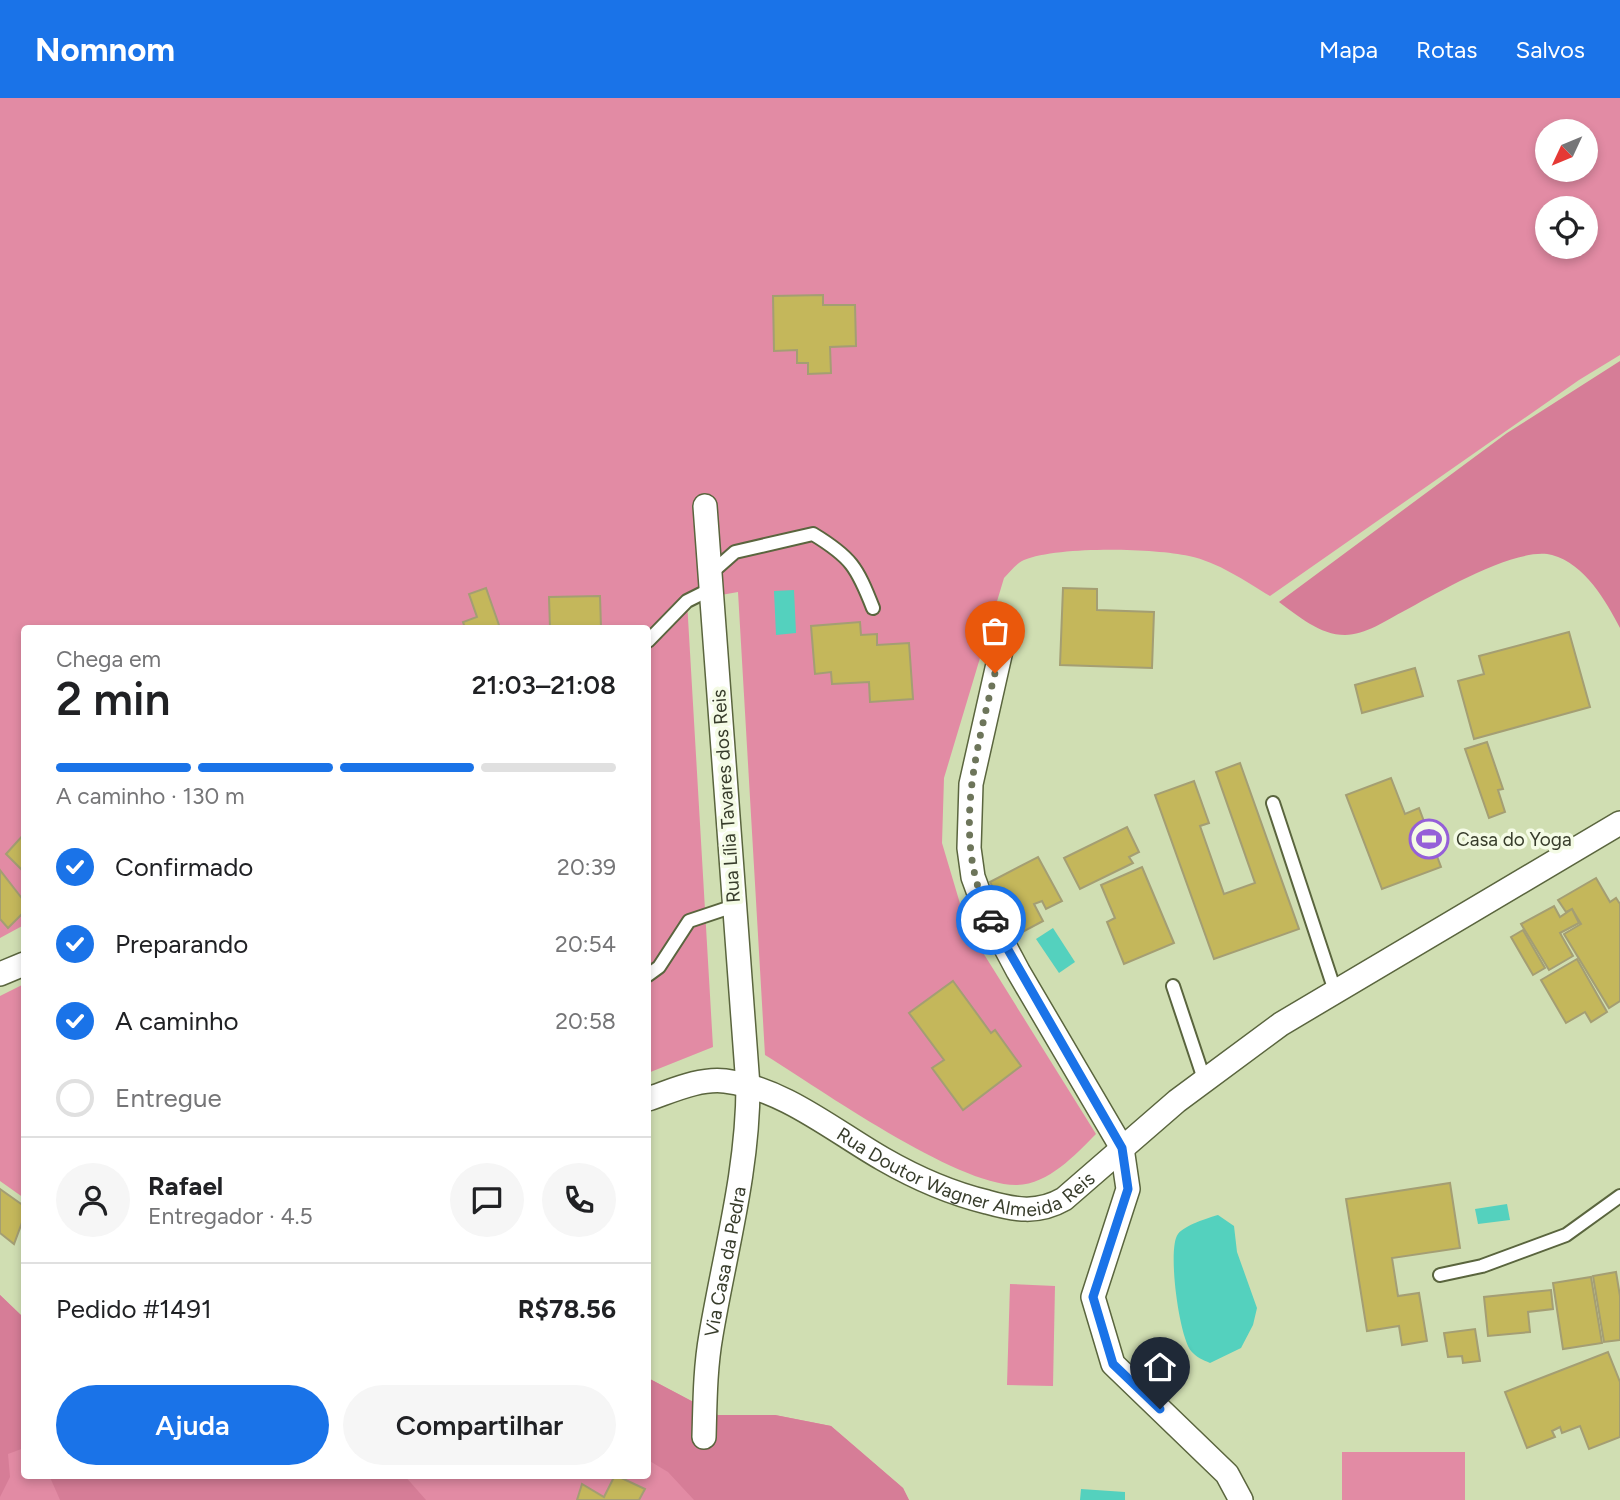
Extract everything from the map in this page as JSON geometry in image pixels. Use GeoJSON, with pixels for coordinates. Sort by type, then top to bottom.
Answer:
{"type":"FeatureCollection","features":[{"type":"Feature","properties":{"kind":"street","name":"Rua Lília Tavares dos Reis"},"geometry":{"type":"LineString","coordinates":[[705,506],[748,1086]]}},
{"type":"Feature","properties":{"kind":"street"},"geometry":{"type":"LineString","coordinates":[[1007,624],[971,784],[969,848],[973,877],[985,907],[1018,971],[1122,1148],[1128,1189],[1093,1297],[1113,1364],[1227,1474],[1241,1500]]}},
{"type":"Feature","properties":{"kind":"street","name":"Rua Doutor Wagner Almeida Reis"},"geometry":{"type":"LineString","coordinates":[[651,1099],[700,1082],[723,1081],[748,1086],[797,1108],[883,1160],[937,1186],[1009,1208],[1034,1210],[1054,1205],[1204,1079],[1281,1024],[1620,823]]}},
{"type":"Feature","properties":{"kind":"street"},"geometry":{"type":"LineString","coordinates":[[0,974],[21,965]]}},
{"type":"Feature","properties":{"kind":"street","name":"Via Casa da Pedra"},"geometry":{"type":"LineString","coordinates":[[704,1437],[709,1347],[743,1164],[748,1126],[748,1086]]}},
{"type":"Feature","properties":{"kind":"lane"},"geometry":{"type":"LineString","coordinates":[[651,638],[710,582],[734,552],[813,534],[845,554],[864,584],[873,608]]}},
{"type":"Feature","properties":{"kind":"lane"},"geometry":{"type":"LineString","coordinates":[[1273,803],[1335,990]]}},
{"type":"Feature","properties":{"kind":"lane"},"geometry":{"type":"LineString","coordinates":[[651,973],[659,967],[689,921],[734,906]]}},
{"type":"Feature","properties":{"kind":"lane"},"geometry":{"type":"LineString","coordinates":[[1173,986],[1204,1079]]}},
{"type":"Feature","properties":{"kind":"lane"},"geometry":{"type":"LineString","coordinates":[[1440,1275],[1482,1266],[1566,1235],[1620,1196]]}},
{"type":"Feature","properties":{"kind":"shaded area"},"geometry":{"type":"Polygon","coordinates":[[[0,98],[1620,98],[1620,355],[1579,380],[1270,596],[1210,563],[1189,556],[1152,551],[1081,550],[1039,555],[1021,561],[1004,578],[944,778],[942,843],[967,927],[1096,1134],[1061,1167],[1040,1180],[1017,1185],[991,1181],[960,1170],[889,1133],[765,1055],[738,592],[687,601],[713,1047],[651,1072],[651,625],[21,625],[21,927],[0,938],[0,98]]]}},
{"type":"Feature","properties":{"kind":"shaded area"},"geometry":{"type":"Polygon","coordinates":[[[1620,361],[1620,628],[1601,595],[1584,575],[1575,566],[1552,555],[1518,557],[1498,564],[1360,633],[1345,635],[1327,632],[1302,619],[1279,602],[1507,433],[1620,361]]]}},
{"type":"Feature","properties":{"kind":"shaded area"},"geometry":{"type":"Polygon","coordinates":[[[21,986],[21,1196],[0,1181],[0,996],[21,986]]]}},
{"type":"Feature","properties":{"kind":"shaded area"},"geometry":{"type":"Polygon","coordinates":[[[1010,1284],[1055,1286],[1053,1386],[1007,1385],[1010,1284]]]}},
{"type":"Feature","properties":{"kind":"shaded area"},"geometry":{"type":"Polygon","coordinates":[[[0,1295],[21,1315],[21,1479],[651,1479],[651,1380],[718,1415],[775,1415],[831,1426],[903,1488],[909,1500],[0,1500],[0,1295]]]}},
{"type":"Feature","properties":{"kind":"shaded area"},"geometry":{"type":"Polygon","coordinates":[[[0,1295],[21,1315],[21,1449],[8,1454],[10,1477],[0,1497],[0,1295]]]}},
{"type":"Feature","properties":{"kind":"shaded area"},"geometry":{"type":"Polygon","coordinates":[[[651,1380],[718,1415],[775,1415],[831,1426],[903,1488],[909,1500],[694,1500],[668,1472],[651,1462],[651,1380]]]}},
{"type":"Feature","properties":{"kind":"shaded area"},"geometry":{"type":"Polygon","coordinates":[[[1342,1452],[1465,1452],[1465,1500],[1342,1500],[1342,1452]]]}},
{"type":"Feature","properties":{"kind":"shaded area"},"geometry":{"type":"Polygon","coordinates":[[[51,1479],[408,1479],[426,1500],[60,1500],[51,1479]]]}},
{"type":"Feature","properties":{"kind":"water"},"geometry":{"type":"Polygon","coordinates":[[[794,590],[796,633],[776,635],[774,591],[794,590]]]}},
{"type":"Feature","properties":{"kind":"water"},"geometry":{"type":"Polygon","coordinates":[[[1053,928],[1075,962],[1059,973],[1036,939],[1053,928]]]}},
{"type":"Feature","properties":{"kind":"water"},"geometry":{"type":"Polygon","coordinates":[[[1507,1204],[1510,1220],[1478,1224],[1475,1209],[1507,1204]]]}},
{"type":"Feature","properties":{"kind":"water"},"geometry":{"type":"Polygon","coordinates":[[[1218,1215],[1234,1226],[1237,1252],[1257,1308],[1253,1325],[1241,1348],[1210,1363],[1191,1351],[1182,1328],[1174,1256],[1175,1242],[1181,1231],[1218,1215]]]}},
{"type":"Feature","properties":{"kind":"water"},"geometry":{"type":"Polygon","coordinates":[[[1081,1489],[1125,1492],[1125,1500],[1080,1500],[1081,1489]]]}},
{"type":"Feature","properties":{"kind":"building"},"geometry":{"type":"Polygon","coordinates":[[[823,295],[823,305],[855,305],[856,346],[830,347],[831,373],[808,374],[808,363],[797,363],[797,350],[774,351],[773,296],[823,295]]]}},
{"type":"Feature","properties":{"kind":"building"},"geometry":{"type":"Polygon","coordinates":[[[486,588],[499,625],[464,625],[463,622],[477,617],[469,594],[486,588]]]}},
{"type":"Feature","properties":{"kind":"building"},"geometry":{"type":"Polygon","coordinates":[[[1063,588],[1097,589],[1097,610],[1154,612],[1152,668],[1060,665],[1063,588]]]}},
{"type":"Feature","properties":{"kind":"building"},"geometry":{"type":"Polygon","coordinates":[[[600,596],[601,625],[550,625],[549,597],[600,596]]]}},
{"type":"Feature","properties":{"kind":"building"},"geometry":{"type":"Polygon","coordinates":[[[860,622],[861,635],[877,634],[877,645],[909,643],[913,699],[870,702],[869,682],[832,684],[831,672],[815,674],[811,626],[860,622]]]}},
{"type":"Feature","properties":{"kind":"building"},"geometry":{"type":"Polygon","coordinates":[[[1569,632],[1590,707],[1474,739],[1458,681],[1484,674],[1479,656],[1569,632]]]}},
{"type":"Feature","properties":{"kind":"building"},"geometry":{"type":"Polygon","coordinates":[[[1415,668],[1423,696],[1362,713],[1355,685],[1415,668]]]}},
{"type":"Feature","properties":{"kind":"building"},"geometry":{"type":"Polygon","coordinates":[[[1487,742],[1503,789],[1498,790],[1505,812],[1489,818],[1465,749],[1487,742]]]}},
{"type":"Feature","properties":{"kind":"building"},"geometry":{"type":"Polygon","coordinates":[[[1240,763],[1299,929],[1214,959],[1155,795],[1194,781],[1209,823],[1200,826],[1224,894],[1255,883],[1216,772],[1240,763]]]}},
{"type":"Feature","properties":{"kind":"building"},"geometry":{"type":"Polygon","coordinates":[[[1391,778],[1405,814],[1419,808],[1441,867],[1382,889],[1346,795],[1391,778]]]}},
{"type":"Feature","properties":{"kind":"building"},"geometry":{"type":"Polygon","coordinates":[[[1127,827],[1139,852],[1129,857],[1133,863],[1080,889],[1064,858],[1127,827]]]}},
{"type":"Feature","properties":{"kind":"building"},"geometry":{"type":"Polygon","coordinates":[[[21,837],[21,869],[6,854],[21,837]]]}},
{"type":"Feature","properties":{"kind":"building"},"geometry":{"type":"Polygon","coordinates":[[[1038,857],[1062,901],[1046,909],[1042,901],[1034,904],[1043,921],[1017,935],[990,882],[1038,857]]]}},
{"type":"Feature","properties":{"kind":"building"},"geometry":{"type":"Polygon","coordinates":[[[1142,867],[1174,943],[1124,964],[1107,922],[1115,918],[1101,885],[1142,867]]]}},
{"type":"Feature","properties":{"kind":"building"},"geometry":{"type":"Polygon","coordinates":[[[0,870],[21,897],[21,915],[8,928],[0,919],[0,870]]]}},
{"type":"Feature","properties":{"kind":"building"},"geometry":{"type":"Polygon","coordinates":[[[1596,878],[1610,902],[1616,898],[1620,904],[1620,1001],[1609,1008],[1564,934],[1581,924],[1572,909],[1566,912],[1558,900],[1596,878]]]}},
{"type":"Feature","properties":{"kind":"building"},"geometry":{"type":"Polygon","coordinates":[[[1554,906],[1560,917],[1572,909],[1579,923],[1560,933],[1573,956],[1549,970],[1521,924],[1554,906]]]}},
{"type":"Feature","properties":{"kind":"building"},"geometry":{"type":"Polygon","coordinates":[[[1523,930],[1545,968],[1533,975],[1511,937],[1523,930]]]}},
{"type":"Feature","properties":{"kind":"building"},"geometry":{"type":"Polygon","coordinates":[[[1577,959],[1607,1012],[1591,1022],[1585,1012],[1566,1023],[1541,980],[1577,959]]]}},
{"type":"Feature","properties":{"kind":"building"},"geometry":{"type":"Polygon","coordinates":[[[953,981],[991,1033],[995,1030],[1021,1066],[963,1110],[932,1068],[944,1060],[909,1013],[953,981]]]}},
{"type":"Feature","properties":{"kind":"building"},"geometry":{"type":"Polygon","coordinates":[[[1450,1183],[1460,1248],[1392,1258],[1398,1296],[1419,1293],[1427,1341],[1402,1345],[1399,1326],[1367,1331],[1346,1199],[1450,1183]]]}},
{"type":"Feature","properties":{"kind":"building"},"geometry":{"type":"Polygon","coordinates":[[[0,1189],[21,1204],[21,1225],[14,1244],[0,1233],[0,1189]]]}},
{"type":"Feature","properties":{"kind":"building"},"geometry":{"type":"Polygon","coordinates":[[[1616,1272],[1620,1296],[1620,1340],[1604,1342],[1593,1276],[1616,1272]]]}},
{"type":"Feature","properties":{"kind":"building"},"geometry":{"type":"Polygon","coordinates":[[[1591,1277],[1602,1343],[1563,1349],[1553,1283],[1591,1277]]]}},
{"type":"Feature","properties":{"kind":"building"},"geometry":{"type":"Polygon","coordinates":[[[1551,1290],[1553,1309],[1528,1312],[1530,1332],[1488,1336],[1484,1297],[1551,1290]]]}},
{"type":"Feature","properties":{"kind":"building"},"geometry":{"type":"Polygon","coordinates":[[[1475,1329],[1480,1361],[1463,1363],[1462,1356],[1448,1357],[1444,1333],[1475,1329]]]}},
{"type":"Feature","properties":{"kind":"building"},"geometry":{"type":"Polygon","coordinates":[[[1608,1352],[1620,1382],[1620,1437],[1589,1449],[1580,1426],[1562,1433],[1560,1427],[1552,1431],[1555,1437],[1527,1448],[1505,1392],[1608,1352]]]}},
{"type":"Feature","properties":{"kind":"building"},"geometry":{"type":"Polygon","coordinates":[[[613,1479],[624,1479],[645,1489],[639,1500],[577,1500],[582,1484],[604,1497],[613,1479]]]}},
{"type":"Feature","properties":{"kind":"way so far"},"geometry":{"type":"LineString","coordinates":[[991,920],[973,877],[968,815],[977,748],[995,673]]}},
{"type":"Feature","properties":{"kind":"place","name":"Casa do Yoga"},"geometry":{"type":"Point","coordinates":[1429,839]}},
{"type":"Feature","properties":{"kind":"route"},"geometry":{"type":"LineString","coordinates":[[991,920],[1122,1148],[1128,1189],[1093,1297],[1113,1364],[1160,1409]]}}]}
